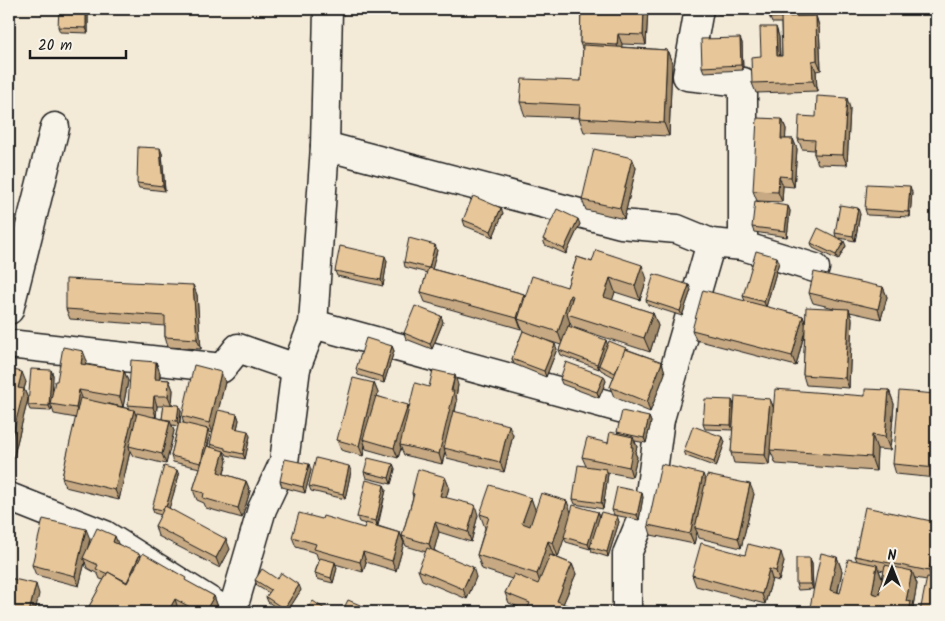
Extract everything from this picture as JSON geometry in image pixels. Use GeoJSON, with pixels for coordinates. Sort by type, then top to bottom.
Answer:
{"type":"FeatureCollection","features":[{"type":"Feature","properties":{"kind":"street"},"geometry":{"type":"LineString","coordinates":[[232,612],[262,509],[284,462],[296,368],[313,324],[325,146],[328,9]]}},
{"type":"Feature","properties":{"kind":"street"},"geometry":{"type":"LineString","coordinates":[[699,9],[687,76],[743,82],[743,246]]}},
{"type":"Feature","properties":{"kind":"street"},"geometry":{"type":"LineString","coordinates":[[9,310],[55,127]]}},
{"type":"Feature","properties":{"kind":"street"},"geometry":{"type":"LineString","coordinates":[[325,146],[621,224],[677,229],[711,243],[743,246],[815,268]]}},
{"type":"Feature","properties":{"kind":"street"},"geometry":{"type":"LineString","coordinates":[[627,612],[627,554],[649,501],[660,419],[711,243]]}},
{"type":"Feature","properties":{"kind":"street"},"geometry":{"type":"LineString","coordinates":[[313,324],[660,419]]}},
{"type":"Feature","properties":{"kind":"street"},"geometry":{"type":"LineString","coordinates":[[9,344],[222,368],[238,348],[296,368]]}},
{"type":"Feature","properties":{"kind":"street"},"geometry":{"type":"LineString","coordinates":[[9,497],[106,534],[227,612]]}},
{"type":"Feature","properties":{"kind":"building"},"geometry":{"type":"Polygon","coordinates":[[[59,9],[86,9],[86,28],[58,27],[59,9]]]}},
{"type":"Feature","properties":{"kind":"building"},"geometry":{"type":"Polygon","coordinates":[[[581,9],[644,9],[643,35],[618,34],[617,45],[580,43],[581,9]]]}},
{"type":"Feature","properties":{"kind":"building"},"geometry":{"type":"Polygon","coordinates":[[[770,9],[811,9],[811,16],[770,18],[770,9]]]}},
{"type":"Feature","properties":{"kind":"building"},"geometry":{"type":"Polygon","coordinates":[[[816,16],[817,60],[812,61],[813,81],[752,83],[751,57],[761,56],[760,27],[776,27],[777,56],[782,56],[781,17],[816,16]]]}},
{"type":"Feature","properties":{"kind":"building"},"geometry":{"type":"Polygon","coordinates":[[[740,38],[741,65],[702,67],[701,39],[740,38]]]}},
{"type":"Feature","properties":{"kind":"building"},"geometry":{"type":"Polygon","coordinates":[[[583,45],[667,50],[664,123],[579,118],[580,105],[520,102],[522,79],[581,81],[583,45]]]}},
{"type":"Feature","properties":{"kind":"building"},"geometry":{"type":"Polygon","coordinates":[[[817,96],[847,98],[843,155],[814,154],[815,140],[798,139],[799,116],[816,117],[817,96]]]}},
{"type":"Feature","properties":{"kind":"building"},"geometry":{"type":"Polygon","coordinates":[[[757,118],[782,119],[781,139],[793,139],[791,177],[779,176],[778,192],[753,191],[757,118]]]}},
{"type":"Feature","properties":{"kind":"building"},"geometry":{"type":"Polygon","coordinates":[[[138,147],[160,148],[163,186],[137,183],[138,147]]]}},
{"type":"Feature","properties":{"kind":"building"},"geometry":{"type":"Polygon","coordinates":[[[594,149],[632,158],[620,208],[582,200],[594,149]]]}},
{"type":"Feature","properties":{"kind":"building"},"geometry":{"type":"Polygon","coordinates":[[[867,184],[910,186],[908,212],[865,209],[867,184]]]}},
{"type":"Feature","properties":{"kind":"building"},"geometry":{"type":"Polygon","coordinates":[[[473,196],[501,208],[491,231],[463,220],[473,196]]]}},
{"type":"Feature","properties":{"kind":"building"},"geometry":{"type":"Polygon","coordinates":[[[755,201],[788,206],[785,231],[752,227],[755,201]]]}},
{"type":"Feature","properties":{"kind":"building"},"geometry":{"type":"Polygon","coordinates":[[[840,205],[858,208],[853,236],[835,233],[840,205]]]}},
{"type":"Feature","properties":{"kind":"building"},"geometry":{"type":"Polygon","coordinates":[[[557,209],[578,219],[564,249],[543,239],[557,209]]]}},
{"type":"Feature","properties":{"kind":"building"},"geometry":{"type":"Polygon","coordinates":[[[818,228],[844,241],[836,255],[811,243],[818,228]]]}},
{"type":"Feature","properties":{"kind":"building"},"geometry":{"type":"Polygon","coordinates":[[[409,238],[435,245],[429,268],[404,262],[409,238]]]}},
{"type":"Feature","properties":{"kind":"building"},"geometry":{"type":"Polygon","coordinates":[[[340,246],[385,256],[381,280],[335,271],[340,246]]]}},
{"type":"Feature","properties":{"kind":"building"},"geometry":{"type":"Polygon","coordinates":[[[596,250],[642,265],[635,286],[610,278],[604,297],[653,313],[644,338],[567,314],[573,296],[570,295],[558,332],[518,319],[532,276],[567,287],[577,257],[592,262],[596,250]]]}},
{"type":"Feature","properties":{"kind":"building"},"geometry":{"type":"Polygon","coordinates":[[[756,251],[777,257],[764,302],[743,296],[756,251]]]}},
{"type":"Feature","properties":{"kind":"building"},"geometry":{"type":"Polygon","coordinates":[[[428,268],[524,294],[517,318],[421,292],[428,268]]]}},
{"type":"Feature","properties":{"kind":"building"},"geometry":{"type":"Polygon","coordinates":[[[814,272],[883,287],[878,309],[809,293],[814,272]]]}},
{"type":"Feature","properties":{"kind":"building"},"geometry":{"type":"Polygon","coordinates":[[[654,274],[689,285],[680,311],[646,300],[654,274]]]}},
{"type":"Feature","properties":{"kind":"building"},"geometry":{"type":"Polygon","coordinates":[[[66,279],[193,285],[197,339],[165,337],[165,316],[66,309],[66,279]]]}},
{"type":"Feature","properties":{"kind":"building"},"geometry":{"type":"Polygon","coordinates":[[[703,290],[803,316],[792,356],[692,330],[703,290]]]}},
{"type":"Feature","properties":{"kind":"building"},"geometry":{"type":"Polygon","coordinates":[[[415,306],[441,316],[430,344],[404,333],[415,306]]]}},
{"type":"Feature","properties":{"kind":"building"},"geometry":{"type":"Polygon","coordinates":[[[806,307],[849,309],[845,378],[803,375],[806,307]]]}},
{"type":"Feature","properties":{"kind":"building"},"geometry":{"type":"Polygon","coordinates":[[[568,326],[606,340],[597,364],[559,350],[568,326]]]}},
{"type":"Feature","properties":{"kind":"building"},"geometry":{"type":"Polygon","coordinates":[[[523,331],[555,344],[544,371],[512,359],[523,331]]]}},
{"type":"Feature","properties":{"kind":"building"},"geometry":{"type":"Polygon","coordinates":[[[366,338],[392,346],[383,377],[356,369],[366,338]]]}},
{"type":"Feature","properties":{"kind":"building"},"geometry":{"type":"Polygon","coordinates":[[[609,341],[626,348],[615,373],[599,365],[609,341]]]}},
{"type":"Feature","properties":{"kind":"building"},"geometry":{"type":"Polygon","coordinates":[[[63,347],[83,351],[81,364],[124,371],[120,397],[79,390],[76,408],[50,404],[55,381],[57,381],[63,347]]]}},
{"type":"Feature","properties":{"kind":"building"},"geometry":{"type":"Polygon","coordinates":[[[625,349],[662,362],[647,402],[610,387],[625,349]]]}},
{"type":"Feature","properties":{"kind":"building"},"geometry":{"type":"Polygon","coordinates":[[[131,360],[156,362],[155,379],[169,380],[168,396],[154,396],[153,407],[128,405],[131,360]]]}},
{"type":"Feature","properties":{"kind":"building"},"geometry":{"type":"Polygon","coordinates":[[[566,362],[604,376],[597,392],[560,379],[566,362]]]}},
{"type":"Feature","properties":{"kind":"building"},"geometry":{"type":"Polygon","coordinates":[[[194,365],[221,372],[209,423],[182,416],[194,365]]]}},
{"type":"Feature","properties":{"kind":"building"},"geometry":{"type":"Polygon","coordinates":[[[9,369],[22,372],[18,388],[24,389],[9,449],[9,369]]]}},
{"type":"Feature","properties":{"kind":"building"},"geometry":{"type":"Polygon","coordinates":[[[31,369],[51,370],[49,406],[28,405],[31,369]]]}},
{"type":"Feature","properties":{"kind":"building"},"geometry":{"type":"Polygon","coordinates":[[[433,370],[455,375],[451,391],[454,391],[439,454],[400,445],[415,383],[429,387],[433,370]]]}},
{"type":"Feature","properties":{"kind":"building"},"geometry":{"type":"Polygon","coordinates":[[[353,378],[374,383],[359,446],[337,440],[353,378]]]}},
{"type":"Feature","properties":{"kind":"building"},"geometry":{"type":"Polygon","coordinates":[[[775,389],[865,396],[865,389],[889,390],[885,437],[872,435],[871,457],[770,450],[775,389]]]}},
{"type":"Feature","properties":{"kind":"building"},"geometry":{"type":"Polygon","coordinates":[[[899,391],[936,394],[936,468],[893,464],[899,391]]]}},
{"type":"Feature","properties":{"kind":"building"},"geometry":{"type":"Polygon","coordinates":[[[376,396],[408,405],[394,448],[363,439],[376,396]]]}},
{"type":"Feature","properties":{"kind":"building"},"geometry":{"type":"Polygon","coordinates":[[[735,396],[770,399],[765,455],[731,453],[735,396]]]}},
{"type":"Feature","properties":{"kind":"building"},"geometry":{"type":"Polygon","coordinates":[[[80,398],[134,410],[115,490],[62,477],[80,398]]]}},
{"type":"Feature","properties":{"kind":"building"},"geometry":{"type":"Polygon","coordinates":[[[705,399],[732,400],[731,425],[703,424],[705,399]]]}},
{"type":"Feature","properties":{"kind":"building"},"geometry":{"type":"Polygon","coordinates":[[[164,404],[179,405],[177,421],[162,419],[164,404]]]}},
{"type":"Feature","properties":{"kind":"building"},"geometry":{"type":"Polygon","coordinates":[[[218,410],[237,414],[234,428],[248,431],[243,454],[210,444],[218,410]]]}},
{"type":"Feature","properties":{"kind":"building"},"geometry":{"type":"Polygon","coordinates":[[[453,411],[509,425],[500,462],[444,448],[453,411]]]}},
{"type":"Feature","properties":{"kind":"building"},"geometry":{"type":"Polygon","coordinates":[[[622,411],[649,417],[644,438],[617,432],[622,411]]]}},
{"type":"Feature","properties":{"kind":"building"},"geometry":{"type":"Polygon","coordinates":[[[137,413],[170,421],[162,454],[129,446],[137,413]]]}},
{"type":"Feature","properties":{"kind":"building"},"geometry":{"type":"Polygon","coordinates":[[[179,422],[208,429],[201,463],[171,456],[179,422]]]}},
{"type":"Feature","properties":{"kind":"building"},"geometry":{"type":"Polygon","coordinates":[[[693,426],[723,437],[714,462],[684,451],[693,426]]]}},
{"type":"Feature","properties":{"kind":"building"},"geometry":{"type":"Polygon","coordinates":[[[610,432],[633,437],[629,467],[582,457],[587,438],[608,443],[610,432]]]}},
{"type":"Feature","properties":{"kind":"building"},"geometry":{"type":"Polygon","coordinates":[[[207,446],[224,451],[218,472],[246,481],[238,508],[203,498],[204,493],[193,490],[207,446]]]}},
{"type":"Feature","properties":{"kind":"building"},"geometry":{"type":"Polygon","coordinates":[[[316,458],[349,466],[343,494],[309,486],[316,458]]]}},
{"type":"Feature","properties":{"kind":"building"},"geometry":{"type":"Polygon","coordinates":[[[368,458],[393,464],[389,478],[364,472],[368,458]]]}},
{"type":"Feature","properties":{"kind":"building"},"geometry":{"type":"Polygon","coordinates":[[[285,459],[309,464],[303,487],[280,481],[285,459]]]}},
{"type":"Feature","properties":{"kind":"building"},"geometry":{"type":"Polygon","coordinates":[[[661,464],[703,474],[690,534],[648,525],[661,464]]]}},
{"type":"Feature","properties":{"kind":"building"},"geometry":{"type":"Polygon","coordinates":[[[578,465],[606,469],[601,503],[573,499],[578,465]]]}},
{"type":"Feature","properties":{"kind":"building"},"geometry":{"type":"Polygon","coordinates":[[[164,466],[177,470],[166,507],[163,510],[152,508],[164,466]]]}},
{"type":"Feature","properties":{"kind":"building"},"geometry":{"type":"Polygon","coordinates":[[[418,469],[445,477],[440,496],[475,505],[468,532],[435,522],[429,544],[402,536],[414,494],[412,493],[418,469]]]}},
{"type":"Feature","properties":{"kind":"building"},"geometry":{"type":"Polygon","coordinates":[[[707,475],[750,484],[738,538],[695,528],[707,475]]]}},
{"type":"Feature","properties":{"kind":"building"},"geometry":{"type":"Polygon","coordinates":[[[366,480],[384,485],[376,521],[357,517],[366,480]]]}},
{"type":"Feature","properties":{"kind":"building"},"geometry":{"type":"Polygon","coordinates":[[[490,485],[531,498],[522,523],[530,526],[541,493],[567,501],[553,543],[548,541],[537,574],[477,555],[489,517],[480,514],[490,485]]]}},
{"type":"Feature","properties":{"kind":"building"},"geometry":{"type":"Polygon","coordinates":[[[617,487],[642,492],[637,515],[612,510],[617,487]]]}},
{"type":"Feature","properties":{"kind":"building"},"geometry":{"type":"Polygon","coordinates":[[[573,505],[598,512],[588,544],[564,537],[573,505]]]}},
{"type":"Feature","properties":{"kind":"building"},"geometry":{"type":"Polygon","coordinates":[[[165,506],[226,539],[216,558],[155,526],[165,506]]]}},
{"type":"Feature","properties":{"kind":"building"},"geometry":{"type":"Polygon","coordinates":[[[865,507],[936,522],[936,535],[929,571],[855,556],[865,507]]]}},
{"type":"Feature","properties":{"kind":"building"},"geometry":{"type":"Polygon","coordinates":[[[601,512],[617,516],[607,552],[590,547],[601,512]]]}},
{"type":"Feature","properties":{"kind":"building"},"geometry":{"type":"Polygon","coordinates":[[[299,513],[322,519],[323,516],[364,528],[366,523],[400,533],[392,561],[363,552],[360,562],[314,549],[316,544],[292,537],[299,513]]]}},
{"type":"Feature","properties":{"kind":"building"},"geometry":{"type":"Polygon","coordinates":[[[43,519],[86,529],[75,576],[32,565],[43,519]]]}},
{"type":"Feature","properties":{"kind":"building"},"geometry":{"type":"Polygon","coordinates":[[[97,528],[115,536],[113,542],[140,554],[127,582],[108,572],[108,574],[96,569],[98,565],[83,558],[97,528]]]}},
{"type":"Feature","properties":{"kind":"building"},"geometry":{"type":"Polygon","coordinates":[[[701,543],[745,555],[748,544],[781,552],[776,571],[769,569],[762,594],[692,575],[701,543]]]}},
{"type":"Feature","properties":{"kind":"building"},"geometry":{"type":"Polygon","coordinates":[[[427,548],[473,567],[463,589],[418,570],[427,548]]]}},
{"type":"Feature","properties":{"kind":"building"},"geometry":{"type":"Polygon","coordinates":[[[143,553],[214,596],[205,612],[199,612],[175,599],[169,610],[166,609],[164,612],[86,612],[108,572],[127,583],[143,553]]]}},
{"type":"Feature","properties":{"kind":"building"},"geometry":{"type":"Polygon","coordinates":[[[821,553],[837,557],[830,590],[840,593],[848,559],[877,565],[872,593],[879,595],[885,565],[912,571],[906,601],[911,602],[909,612],[809,612],[821,553]]]}},
{"type":"Feature","properties":{"kind":"building"},"geometry":{"type":"Polygon","coordinates":[[[550,555],[572,564],[557,601],[584,612],[531,612],[527,610],[530,603],[505,593],[514,574],[538,584],[550,555]]]}},
{"type":"Feature","properties":{"kind":"building"},"geometry":{"type":"Polygon","coordinates":[[[320,558],[335,562],[331,578],[315,573],[320,558]]]}},
{"type":"Feature","properties":{"kind":"building"},"geometry":{"type":"Polygon","coordinates":[[[796,558],[810,558],[811,584],[796,584],[796,558]]]}},
{"type":"Feature","properties":{"kind":"building"},"geometry":{"type":"Polygon","coordinates":[[[262,569],[277,579],[281,573],[299,585],[284,609],[266,597],[271,590],[255,580],[262,569]]]}},
{"type":"Feature","properties":{"kind":"building"},"geometry":{"type":"Polygon","coordinates":[[[927,577],[936,578],[936,612],[920,612],[927,577]]]}},
{"type":"Feature","properties":{"kind":"building"},"geometry":{"type":"Polygon","coordinates":[[[9,578],[36,584],[29,612],[9,612],[9,578]]]}},
{"type":"Feature","properties":{"kind":"building"},"geometry":{"type":"Polygon","coordinates":[[[348,600],[377,612],[342,612],[348,600]]]}},
{"type":"Feature","properties":{"kind":"building"},"geometry":{"type":"Polygon","coordinates":[[[313,601],[329,612],[305,612],[313,601]]]}},
{"type":"Feature","properties":{"kind":"building"},"geometry":{"type":"Polygon","coordinates":[[[680,607],[691,612],[678,612],[680,607]]]}}]}
